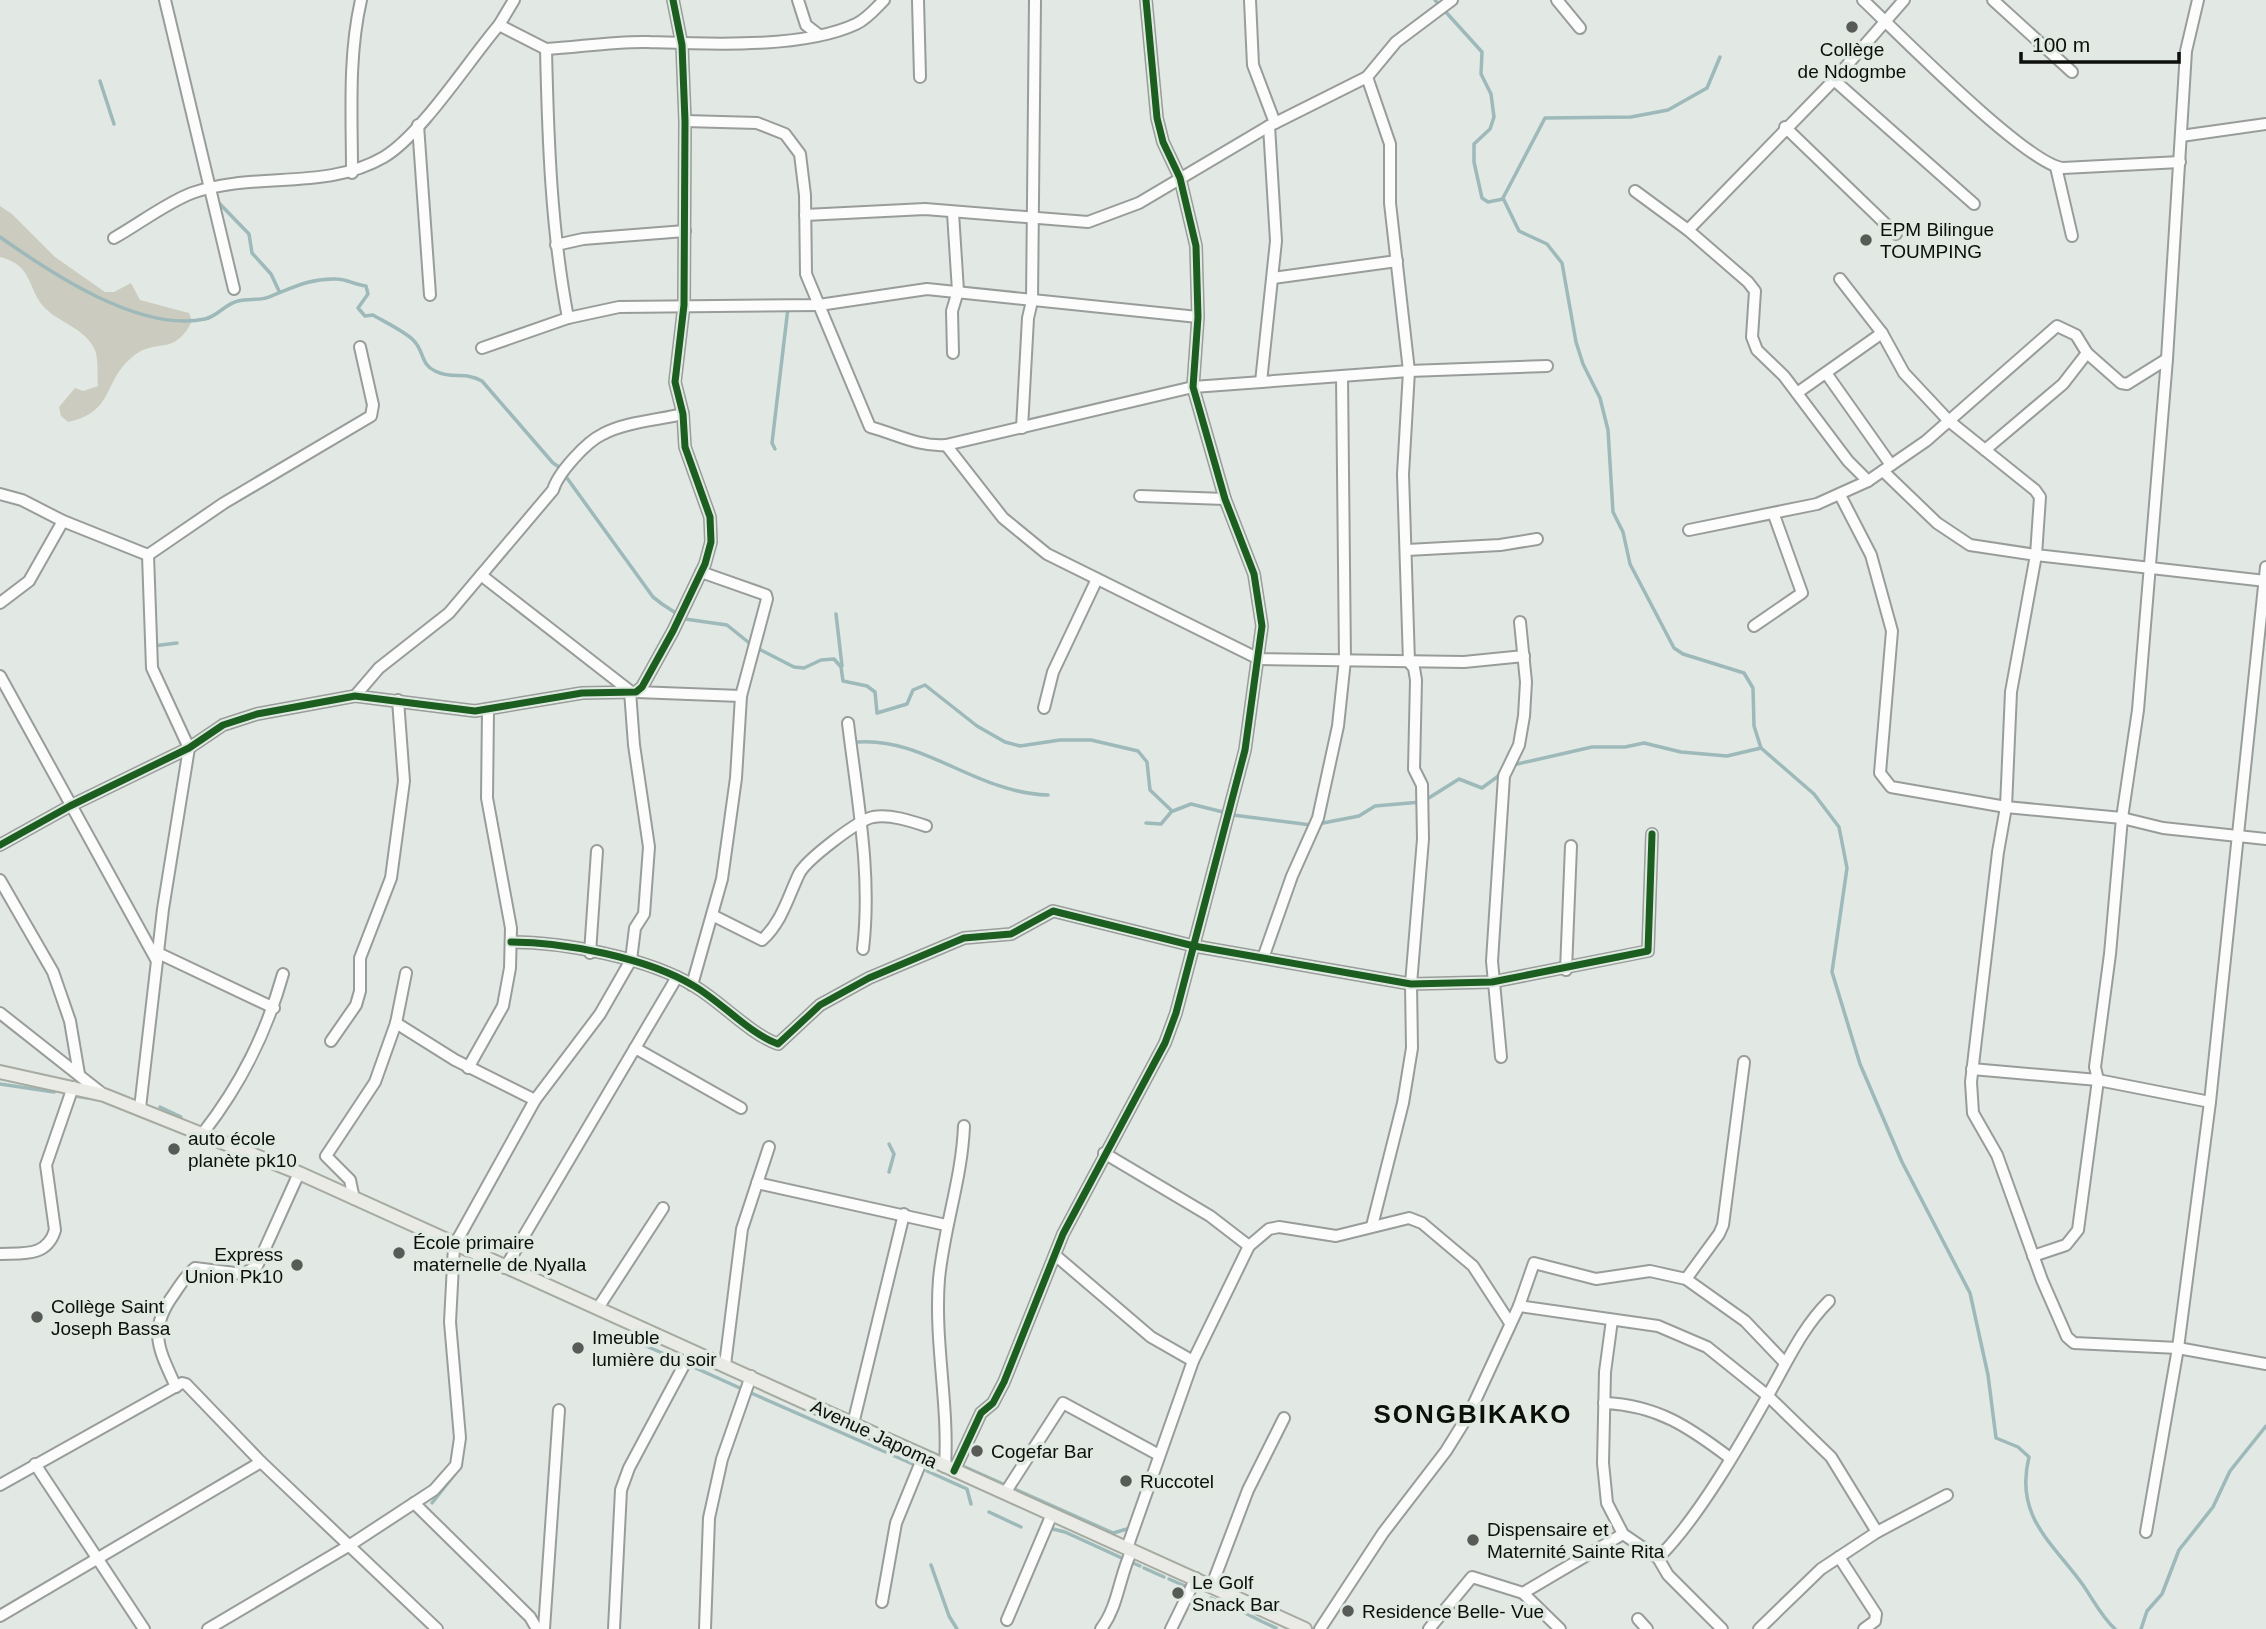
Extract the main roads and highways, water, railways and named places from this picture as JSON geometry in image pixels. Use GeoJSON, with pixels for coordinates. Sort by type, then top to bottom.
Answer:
{"type":"FeatureCollection","features":[{"type":"Feature","properties":{"kind":"main road","name":"Avenue Japoma"},"geometry":{"type":"LineString","coordinates":[[0,1072],[104,1095],[299,1173],[454,1246],[751,1376],[923,1457],[1305,1629]]}},
{"type":"Feature","properties":{"kind":"waterway"},"geometry":{"type":"LineString","coordinates":[[1435,0],[1482,52],[1481,74],[1491,94],[1494,117],[1490,129],[1474,144],[1474,162],[1482,198],[1488,202],[1503,199]]}},
{"type":"Feature","properties":{"kind":"waterway"},"geometry":{"type":"LineString","coordinates":[[1720,57],[1707,88],[1668,110],[1631,117],[1545,118],[1503,198],[1519,231],[1547,244],[1562,263],[1576,342],[1583,364],[1600,398],[1608,430],[1613,512],[1623,532],[1630,564],[1674,648],[1683,654],[1744,673],[1753,688],[1754,726],[1761,748],[1814,794],[1839,827],[1847,868],[1832,972],[1860,1064],[1902,1162],[1970,1293],[1988,1375],[1996,1438],[2018,1447],[2029,1457],[2027,1496],[2039,1528],[2115,1629]]}},
{"type":"Feature","properties":{"kind":"waterway"},"geometry":{"type":"LineString","coordinates":[[100,81],[114,124]]}},
{"type":"Feature","properties":{"kind":"waterway"},"geometry":{"type":"LineString","coordinates":[[217,201],[249,234],[252,253],[271,274],[279,291]]}},
{"type":"Feature","properties":{"kind":"waterway"},"geometry":{"type":"LineString","coordinates":[[0,237],[44,267],[97,297],[125,309],[180,321],[205,319],[233,303],[265,298],[318,280],[340,279],[366,286],[368,294],[358,308],[365,316],[373,315],[411,338],[427,365],[435,371],[447,375],[470,376],[482,381],[559,467],[653,597],[685,619],[727,625],[753,646],[794,667],[804,668],[821,660],[834,659],[841,667],[843,681],[867,686],[875,692],[877,713],[907,704],[913,690],[925,685],[977,726],[1005,742],[1020,746],[1060,740],[1091,740],[1138,751],[1147,762],[1150,790],[1172,811]]}},
{"type":"Feature","properties":{"kind":"waterway"},"geometry":{"type":"LineString","coordinates":[[775,449],[772,443],[788,308]]}},
{"type":"Feature","properties":{"kind":"waterway"},"geometry":{"type":"LineString","coordinates":[[836,614],[842,666]]}},
{"type":"Feature","properties":{"kind":"waterway"},"geometry":{"type":"LineString","coordinates":[[153,646],[177,643]]}},
{"type":"Feature","properties":{"kind":"waterway"},"geometry":{"type":"LineString","coordinates":[[858,742],[905,748],[997,785],[1048,795]]}},
{"type":"Feature","properties":{"kind":"waterway"},"geometry":{"type":"LineString","coordinates":[[1513,765],[1592,747],[1625,747],[1644,743],[1681,752],[1727,756],[1761,748]]}},
{"type":"Feature","properties":{"kind":"waterway"},"geometry":{"type":"LineString","coordinates":[[1424,801],[1459,779],[1482,788],[1501,774]]}},
{"type":"Feature","properties":{"kind":"waterway"},"geometry":{"type":"LineString","coordinates":[[1318,824],[1359,816],[1375,806],[1421,802]]}},
{"type":"Feature","properties":{"kind":"waterway"},"geometry":{"type":"LineString","coordinates":[[1173,811],[1191,804],[1227,813]]}},
{"type":"Feature","properties":{"kind":"waterway"},"geometry":{"type":"LineString","coordinates":[[1146,823],[1161,824],[1172,811]]}},
{"type":"Feature","properties":{"kind":"waterway"},"geometry":{"type":"LineString","coordinates":[[1233,815],[1311,825]]}},
{"type":"Feature","properties":{"kind":"waterway"},"geometry":{"type":"LineString","coordinates":[[0,1084],[54,1092]]}},
{"type":"Feature","properties":{"kind":"waterway"},"geometry":{"type":"LineString","coordinates":[[75,1096],[88,1098]]}},
{"type":"Feature","properties":{"kind":"waterway"},"geometry":{"type":"LineString","coordinates":[[160,1107],[181,1117]]}},
{"type":"Feature","properties":{"kind":"waterway"},"geometry":{"type":"LineString","coordinates":[[889,1144],[894,1154],[889,1172]]}},
{"type":"Feature","properties":{"kind":"waterway"},"geometry":{"type":"LineString","coordinates":[[622,1341],[639,1343],[681,1361]]}},
{"type":"Feature","properties":{"kind":"waterway"},"geometry":{"type":"LineString","coordinates":[[689,1365],[742,1389]]}},
{"type":"Feature","properties":{"kind":"waterway"},"geometry":{"type":"LineString","coordinates":[[777,1383],[849,1415]]}},
{"type":"Feature","properties":{"kind":"waterway"},"geometry":{"type":"LineString","coordinates":[[751,1393],[915,1465]]}},
{"type":"Feature","properties":{"kind":"waterway"},"geometry":{"type":"LineString","coordinates":[[858,1420],[940,1456]]}},
{"type":"Feature","properties":{"kind":"waterway"},"geometry":{"type":"LineString","coordinates":[[2141,1629],[2147,1611],[2162,1594],[2179,1550],[2213,1507],[2230,1471],[2266,1426]]}},
{"type":"Feature","properties":{"kind":"waterway"},"geometry":{"type":"LineString","coordinates":[[965,1467],[1113,1533],[1127,1529]]}},
{"type":"Feature","properties":{"kind":"waterway"},"geometry":{"type":"LineString","coordinates":[[927,1471],[967,1489],[971,1504]]}},
{"type":"Feature","properties":{"kind":"waterway"},"geometry":{"type":"LineString","coordinates":[[432,1503],[455,1474]]}},
{"type":"Feature","properties":{"kind":"waterway"},"geometry":{"type":"LineString","coordinates":[[989,1512],[1021,1527]]}},
{"type":"Feature","properties":{"kind":"waterway"},"geometry":{"type":"LineString","coordinates":[[1049,1528],[1065,1532],[1124,1559]]}},
{"type":"Feature","properties":{"kind":"waterway"},"geometry":{"type":"LineString","coordinates":[[1131,1562],[1140,1566]]}},
{"type":"Feature","properties":{"kind":"waterway"},"geometry":{"type":"LineString","coordinates":[[931,1565],[949,1616],[957,1629]]}},
{"type":"Feature","properties":{"kind":"waterway"},"geometry":{"type":"LineString","coordinates":[[1144,1568],[1164,1577]]}},
{"type":"Feature","properties":{"kind":"waterway"},"geometry":{"type":"LineString","coordinates":[[1169,1579],[1185,1586]]}},
{"type":"Feature","properties":{"kind":"waterway"},"geometry":{"type":"LineString","coordinates":[[1211,1598],[1238,1610]]}},
{"type":"Feature","properties":{"kind":"waterway"},"geometry":{"type":"LineString","coordinates":[[1241,1611],[1261,1621]]}},
{"type":"Feature","properties":{"kind":"waterway"},"geometry":{"type":"LineString","coordinates":[[1263,1622],[1276,1628]]}},
{"type":"Feature","properties":{"kind":"place","name":"Collège de Ndogmbe"},"geometry":{"type":"Point","coordinates":[1852,27]}},
{"type":"Feature","properties":{"kind":"place","name":"EPM Bilingue TOUMPING"},"geometry":{"type":"Point","coordinates":[1866,240]}},
{"type":"Feature","properties":{"kind":"place","name":"auto école planète pk10"},"geometry":{"type":"Point","coordinates":[174,1149]}},
{"type":"Feature","properties":{"kind":"place","name":"École primaire maternelle de Nyalla"},"geometry":{"type":"Point","coordinates":[399,1253]}},
{"type":"Feature","properties":{"kind":"place","name":"Express Union Pk10"},"geometry":{"type":"Point","coordinates":[297,1265]}},
{"type":"Feature","properties":{"kind":"place","name":"Collège Saint Joseph Bassa"},"geometry":{"type":"Point","coordinates":[37,1317]}},
{"type":"Feature","properties":{"kind":"place","name":"Imeuble lumière du soir"},"geometry":{"type":"Point","coordinates":[578,1348]}},
{"type":"Feature","properties":{"kind":"place","name":"Cogefar Bar"},"geometry":{"type":"Point","coordinates":[977,1451]}},
{"type":"Feature","properties":{"kind":"place","name":"Ruccotel"},"geometry":{"type":"Point","coordinates":[1126,1481]}},
{"type":"Feature","properties":{"kind":"place","name":"Dispensaire et Maternité Sainte Rita"},"geometry":{"type":"Point","coordinates":[1473,1540]}},
{"type":"Feature","properties":{"kind":"place","name":"Le Golf Snack Bar"},"geometry":{"type":"Point","coordinates":[1178,1593]}},
{"type":"Feature","properties":{"kind":"place","name":"Residence Belle- Vue"},"geometry":{"type":"Point","coordinates":[1348,1611]}},
{"type":"Feature","properties":{"kind":"district","name":"SONGBIKAKO"},"geometry":{"type":"Point","coordinates":[1473,1414]}}]}
